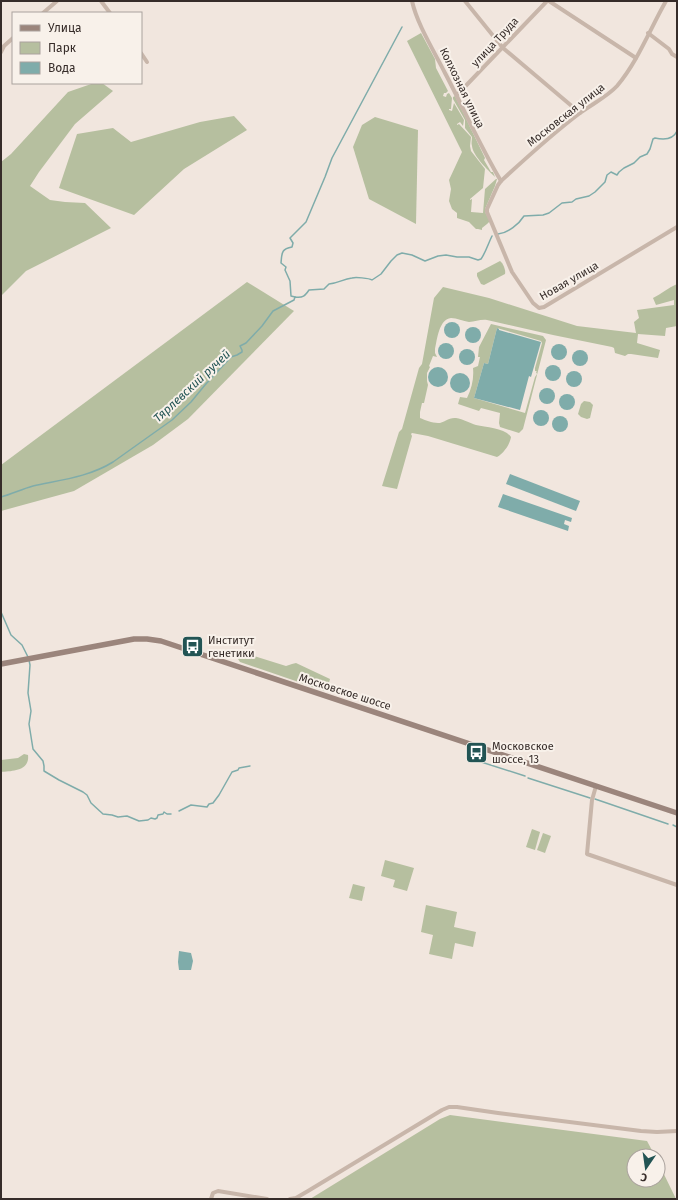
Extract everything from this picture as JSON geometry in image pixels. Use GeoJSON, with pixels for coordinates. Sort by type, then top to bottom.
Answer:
{"type":"FeatureCollection","features":[{"type":"Feature","properties":{"kind":"main road","name":"Московское шоссе"},"geometry":{"type":"LineString","coordinates":[[1,664],[127,640],[153,639],[167,642],[677,813]]}},
{"type":"Feature","properties":{"kind":"street"},"geometry":{"type":"LineString","coordinates":[[44,12],[57,1]]}},
{"type":"Feature","properties":{"kind":"street"},"geometry":{"type":"LineString","coordinates":[[101,1],[109,12]]}},
{"type":"Feature","properties":{"kind":"street","name":"Колхозная улица"},"geometry":{"type":"LineString","coordinates":[[412,1],[420,24],[487,157],[501,181]]}},
{"type":"Feature","properties":{"kind":"street"},"geometry":{"type":"LineString","coordinates":[[465,1],[503,48],[580,113]]}},
{"type":"Feature","properties":{"kind":"street"},"geometry":{"type":"LineString","coordinates":[[548,1],[636,58]]}},
{"type":"Feature","properties":{"kind":"street","name":"улица Труда"},"geometry":{"type":"LineString","coordinates":[[457,95],[548,1]]}},
{"type":"Feature","properties":{"kind":"street","name":"Московская улица"},"geometry":{"type":"LineString","coordinates":[[499,239],[487,212],[498,185],[529,155],[580,113],[614,89],[622,80],[636,58],[666,1]]}},
{"type":"Feature","properties":{"kind":"street"},"geometry":{"type":"LineString","coordinates":[[648,33],[677,57]]}},
{"type":"Feature","properties":{"kind":"street"},"geometry":{"type":"LineString","coordinates":[[1,52],[3,47],[12,39]]}},
{"type":"Feature","properties":{"kind":"street"},"geometry":{"type":"LineString","coordinates":[[142,54],[147,62]]}},
{"type":"Feature","properties":{"kind":"street","name":"Новая улица"},"geometry":{"type":"LineString","coordinates":[[499,239],[512,272],[533,303],[537,307],[541,308],[677,227]]}},
{"type":"Feature","properties":{"kind":"street"},"geometry":{"type":"LineString","coordinates":[[596,786],[592,800],[587,854],[677,885]]}},
{"type":"Feature","properties":{"kind":"street"},"geometry":{"type":"LineString","coordinates":[[290,1199],[296,1198],[450,1107],[641,1131],[677,1131]]}},
{"type":"Feature","properties":{"kind":"street"},"geometry":{"type":"LineString","coordinates":[[211,1199],[213,1193],[218,1191],[267,1199]]}},
{"type":"Feature","properties":{"kind":"green space"},"geometry":{"type":"Polygon","coordinates":[[[421,33],[435,59],[436,68],[448,91],[444,93],[443,96],[446,97],[449,93],[452,98],[451,109],[449,110],[452,111],[454,103],[464,120],[463,126],[460,122],[457,125],[459,124],[471,137],[471,151],[485,169],[483,188],[470,199],[472,199],[471,212],[483,213],[485,189],[497,179],[485,209],[490,221],[482,228],[482,230],[476,229],[469,222],[457,218],[457,213],[452,209],[449,201],[451,189],[449,180],[462,152],[407,41],[421,33]]]}},
{"type":"Feature","properties":{"kind":"green space"},"geometry":{"type":"Polygon","coordinates":[[[91,84],[103,84],[113,91],[75,124],[30,186],[50,200],[85,203],[111,228],[26,271],[1,296],[1,162],[11,154],[68,92],[91,84]]]}},
{"type":"Feature","properties":{"kind":"green space"},"geometry":{"type":"Polygon","coordinates":[[[455,96],[485,158],[484,160],[495,177],[481,163],[473,150],[472,137],[465,128],[465,120],[453,99],[455,96]]]}},
{"type":"Feature","properties":{"kind":"green space"},"geometry":{"type":"Polygon","coordinates":[[[234,116],[247,130],[184,169],[134,215],[59,188],[77,134],[113,128],[131,142],[200,122],[234,116]]]}},
{"type":"Feature","properties":{"kind":"green space"},"geometry":{"type":"Polygon","coordinates":[[[375,117],[418,130],[416,224],[369,199],[353,147],[362,125],[375,117]]]}},
{"type":"Feature","properties":{"kind":"green space"},"geometry":{"type":"Polygon","coordinates":[[[500,261],[504,267],[505,274],[484,285],[481,284],[477,273],[500,261]]]}},
{"type":"Feature","properties":{"kind":"green space"},"geometry":{"type":"Polygon","coordinates":[[[247,282],[294,311],[188,419],[153,445],[74,491],[1,511],[1,465],[247,282]]]}},
{"type":"Feature","properties":{"kind":"green space"},"geometry":{"type":"Polygon","coordinates":[[[677,284],[677,326],[666,328],[665,336],[638,334],[637,343],[660,350],[658,358],[631,354],[625,356],[615,353],[614,348],[612,347],[487,320],[469,322],[453,318],[447,319],[441,326],[438,336],[435,349],[437,357],[433,356],[427,373],[428,385],[424,403],[422,403],[420,418],[438,423],[451,418],[456,418],[476,425],[495,428],[511,437],[509,443],[504,451],[497,457],[428,436],[412,433],[397,489],[382,486],[399,432],[402,429],[419,368],[422,364],[434,298],[443,287],[489,298],[577,326],[636,333],[634,322],[639,318],[637,310],[674,305],[674,300],[656,305],[653,298],[677,284]]]}},
{"type":"Feature","properties":{"kind":"green space"},"geometry":{"type":"Polygon","coordinates":[[[491,324],[543,336],[546,340],[523,429],[519,433],[500,427],[500,413],[481,408],[479,411],[458,404],[460,397],[467,398],[470,390],[473,379],[473,368],[478,366],[480,357],[478,357],[479,347],[491,324]],[[497,328],[488,364],[484,363],[474,398],[525,413],[537,374],[535,368],[542,343],[541,341],[497,328]]]}},
{"type":"Feature","properties":{"kind":"green space"},"geometry":{"type":"Polygon","coordinates":[[[584,401],[590,402],[593,405],[590,418],[587,419],[578,414],[581,404],[584,401]]]}},
{"type":"Feature","properties":{"kind":"green space"},"geometry":{"type":"Polygon","coordinates":[[[241,652],[286,666],[296,663],[330,679],[327,690],[324,691],[240,662],[238,659],[241,652]]]}},
{"type":"Feature","properties":{"kind":"green space"},"geometry":{"type":"Polygon","coordinates":[[[24,754],[28,755],[28,760],[23,767],[1,772],[1,760],[18,758],[24,754]]]}},
{"type":"Feature","properties":{"kind":"green space"},"geometry":{"type":"Polygon","coordinates":[[[532,829],[540,832],[535,850],[526,847],[532,829]]]}},
{"type":"Feature","properties":{"kind":"green space"},"geometry":{"type":"Polygon","coordinates":[[[543,833],[551,836],[545,853],[537,850],[543,833]]]}},
{"type":"Feature","properties":{"kind":"green space"},"geometry":{"type":"Polygon","coordinates":[[[385,860],[414,868],[407,891],[393,887],[395,880],[381,876],[385,860]]]}},
{"type":"Feature","properties":{"kind":"green space"},"geometry":{"type":"Polygon","coordinates":[[[353,884],[365,887],[362,901],[349,898],[353,884]]]}},
{"type":"Feature","properties":{"kind":"green space"},"geometry":{"type":"Polygon","coordinates":[[[426,905],[457,912],[454,927],[476,932],[473,947],[455,943],[452,959],[429,954],[433,935],[421,932],[426,905]]]}},
{"type":"Feature","properties":{"kind":"green space"},"geometry":{"type":"Polygon","coordinates":[[[450,1115],[647,1141],[651,1148],[626,1148],[626,1188],[666,1188],[666,1178],[676,1199],[310,1199],[440,1119],[450,1115]]]}},
{"type":"Feature","properties":{"kind":"water"},"geometry":{"type":"Polygon","coordinates":[[[449,322],[455,322],[460,327],[458,336],[455,338],[449,338],[444,333],[444,327],[449,322]]]}},
{"type":"Feature","properties":{"kind":"water"},"geometry":{"type":"Polygon","coordinates":[[[473,327],[479,329],[481,335],[479,341],[473,343],[467,341],[465,335],[467,329],[473,327]]]}},
{"type":"Feature","properties":{"kind":"water"},"geometry":{"type":"Polygon","coordinates":[[[497,328],[499,330],[541,342],[531,377],[529,376],[520,410],[474,398],[484,363],[488,364],[497,328]]]}},
{"type":"Feature","properties":{"kind":"water"},"geometry":{"type":"Polygon","coordinates":[[[443,343],[449,343],[454,348],[452,357],[449,359],[443,359],[438,354],[438,348],[443,343]]]}},
{"type":"Feature","properties":{"kind":"water"},"geometry":{"type":"Polygon","coordinates":[[[559,344],[565,346],[567,352],[565,358],[559,360],[553,358],[551,352],[553,346],[559,344]]]}},
{"type":"Feature","properties":{"kind":"water"},"geometry":{"type":"Polygon","coordinates":[[[464,349],[470,349],[475,354],[473,363],[470,365],[464,365],[459,360],[459,354],[464,349]]]}},
{"type":"Feature","properties":{"kind":"water"},"geometry":{"type":"Polygon","coordinates":[[[577,350],[583,350],[588,355],[586,364],[583,366],[577,366],[572,361],[572,355],[577,350]]]}},
{"type":"Feature","properties":{"kind":"water"},"geometry":{"type":"Polygon","coordinates":[[[553,365],[559,367],[561,373],[559,379],[553,381],[547,379],[545,373],[547,367],[553,365]]]}},
{"type":"Feature","properties":{"kind":"water"},"geometry":{"type":"Polygon","coordinates":[[[438,367],[445,370],[448,377],[445,384],[438,387],[431,384],[428,377],[431,370],[438,367]]]}},
{"type":"Feature","properties":{"kind":"water"},"geometry":{"type":"Polygon","coordinates":[[[571,371],[577,371],[582,376],[580,385],[577,387],[571,387],[566,382],[566,376],[571,371]]]}},
{"type":"Feature","properties":{"kind":"water"},"geometry":{"type":"Polygon","coordinates":[[[460,373],[467,376],[470,383],[467,390],[460,393],[453,390],[450,383],[453,376],[460,373]]]}},
{"type":"Feature","properties":{"kind":"water"},"geometry":{"type":"Polygon","coordinates":[[[544,388],[550,388],[555,393],[553,402],[550,404],[544,404],[539,399],[539,393],[544,388]]]}},
{"type":"Feature","properties":{"kind":"water"},"geometry":{"type":"Polygon","coordinates":[[[564,394],[570,394],[575,399],[573,408],[570,410],[564,410],[559,405],[559,399],[564,394]]]}},
{"type":"Feature","properties":{"kind":"water"},"geometry":{"type":"Polygon","coordinates":[[[538,410],[544,410],[549,415],[547,424],[544,426],[538,426],[533,421],[533,415],[538,410]]]}},
{"type":"Feature","properties":{"kind":"water"},"geometry":{"type":"Polygon","coordinates":[[[557,416],[563,416],[568,421],[566,430],[563,432],[557,432],[552,427],[552,421],[557,416]]]}},
{"type":"Feature","properties":{"kind":"water"},"geometry":{"type":"Polygon","coordinates":[[[510,474],[580,501],[576,511],[506,484],[510,474]]]}},
{"type":"Feature","properties":{"kind":"water"},"geometry":{"type":"Polygon","coordinates":[[[503,494],[572,518],[571,522],[565,520],[564,524],[569,526],[568,531],[498,507],[503,494]]]}},
{"type":"Feature","properties":{"kind":"water"},"geometry":{"type":"Polygon","coordinates":[[[179,951],[191,953],[193,961],[191,970],[179,970],[179,951]]]}},
{"type":"Feature","properties":{"kind":"waterway"},"geometry":{"type":"LineString","coordinates":[[295,297],[291,296],[290,281],[285,270],[286,267],[281,263],[283,252],[284,250],[292,247],[293,243],[290,238],[306,222],[332,158],[402,27]]}},
{"type":"Feature","properties":{"kind":"waterway","name":"Тярлевский ручей"},"geometry":{"type":"LineString","coordinates":[[498,234],[513,228],[524,216],[543,215],[549,213],[562,203],[572,202],[576,199],[589,196],[605,182],[607,175],[611,172],[617,175],[624,168],[647,154],[653,139],[668,139],[671,138],[677,131]]}},
{"type":"Feature","properties":{"kind":"waterway","name":"Тярлевский ручей"},"geometry":{"type":"LineString","coordinates":[[1,497],[33,486],[84,475],[113,462],[172,420],[191,402],[231,357],[242,352],[240,346],[246,343],[262,326],[273,311],[294,300],[295,297],[304,296],[309,290],[324,289],[329,284],[349,279],[359,278],[372,280],[381,274],[397,255],[402,253],[412,255],[425,261],[438,256],[446,255],[469,257],[478,260],[481,259],[486,251],[492,236]]}},
{"type":"Feature","properties":{"kind":"waterway"},"geometry":{"type":"LineString","coordinates":[[1,612],[11,635],[22,645],[28,657]]}},
{"type":"Feature","properties":{"kind":"waterway"},"geometry":{"type":"LineString","coordinates":[[29,660],[28,693],[31,711],[29,724],[33,749],[43,761],[44,771],[83,792],[87,795],[91,803],[103,814],[118,817],[127,816],[139,821],[148,820],[151,818],[155,819],[158,815],[163,814],[164,812],[171,814]]}},
{"type":"Feature","properties":{"kind":"waterway"},"geometry":{"type":"LineString","coordinates":[[478,761],[525,776]]}},
{"type":"Feature","properties":{"kind":"waterway"},"geometry":{"type":"LineString","coordinates":[[179,811],[191,805],[207,807],[209,804],[213,803],[219,795],[232,772],[238,770],[239,768],[250,766]]}},
{"type":"Feature","properties":{"kind":"waterway"},"geometry":{"type":"LineString","coordinates":[[528,778],[590,798]]}},
{"type":"Feature","properties":{"kind":"waterway"},"geometry":{"type":"LineString","coordinates":[[595,799],[668,824]]}},
{"type":"Feature","properties":{"kind":"waterway"},"geometry":{"type":"LineString","coordinates":[[673,825],[677,827]]}},
{"type":"Feature","properties":{"kind":"place","name":"Институт генетики"},"geometry":{"type":"Point","coordinates":[193,646]}},
{"type":"Feature","properties":{"kind":"place","name":"Московское шоссе, 13"},"geometry":{"type":"Point","coordinates":[476,752]}}]}
